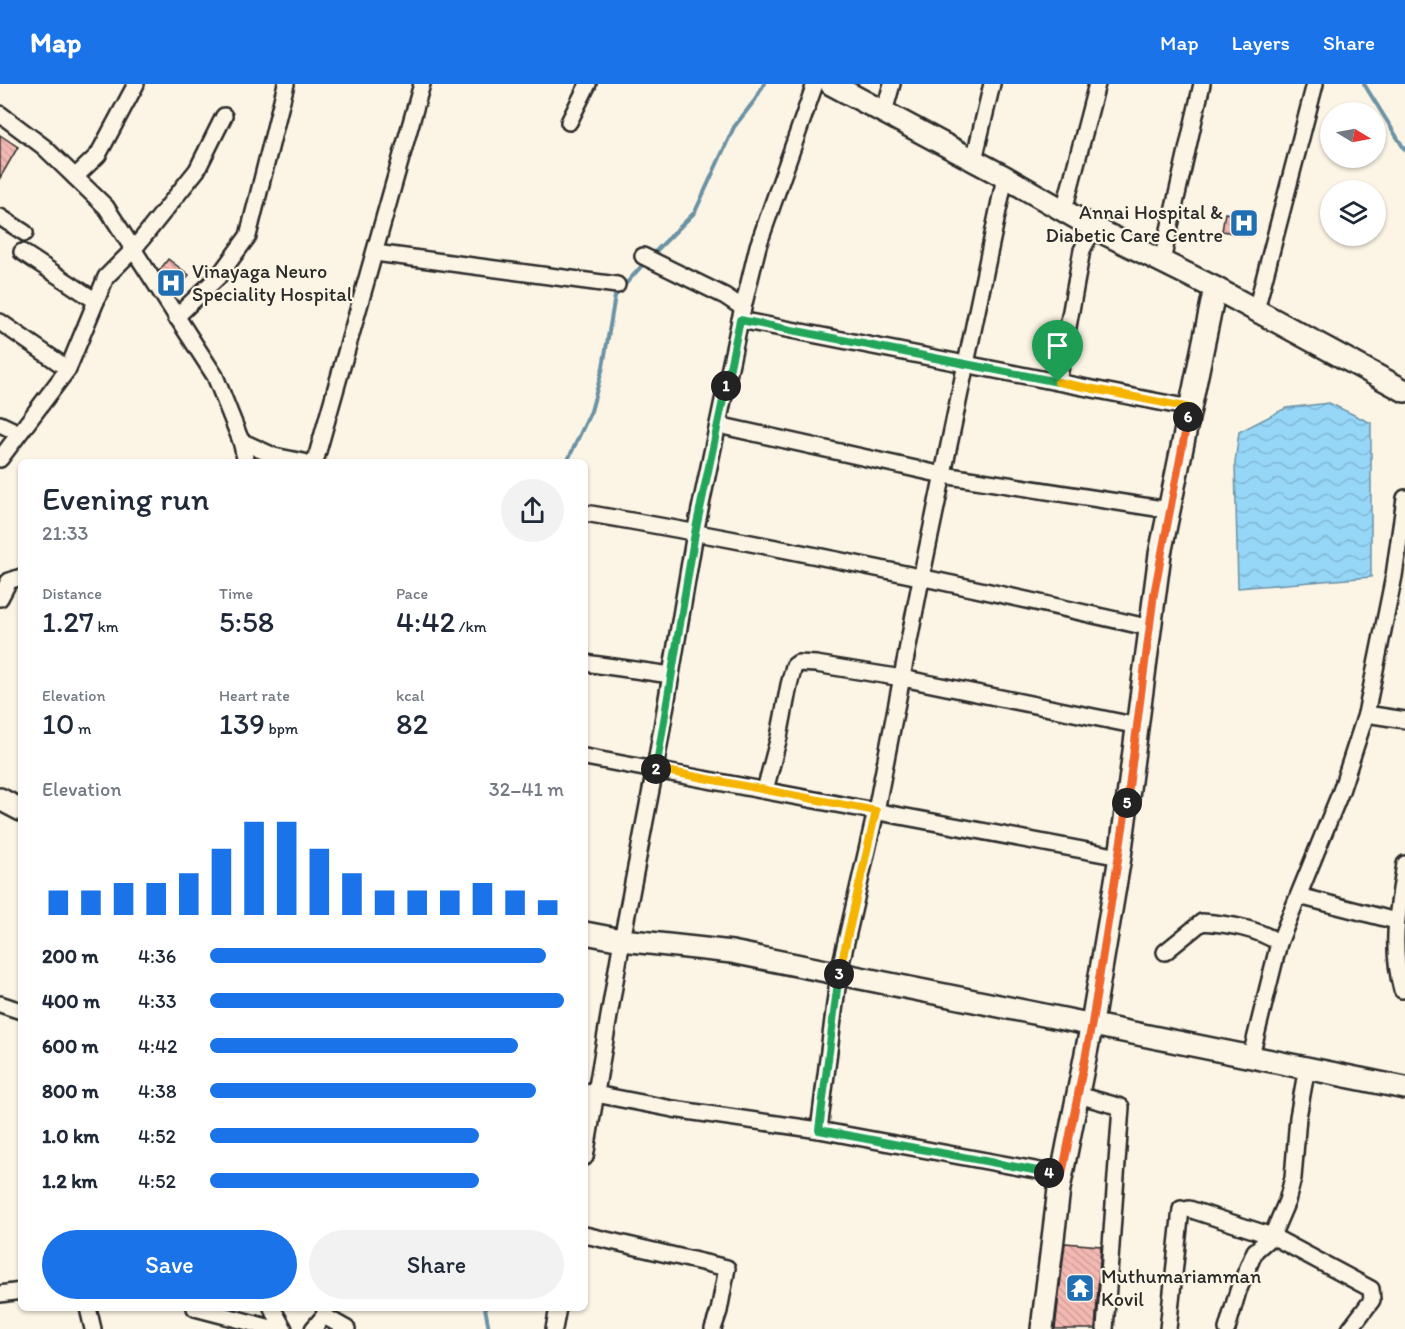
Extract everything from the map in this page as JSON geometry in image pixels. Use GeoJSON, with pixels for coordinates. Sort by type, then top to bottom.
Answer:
{"type":"FeatureCollection","features":[{"type":"Feature","properties":{"kind":"street"},"geometry":{"type":"LineString","coordinates":[[75,177],[98,155],[136,84]]}},
{"type":"Feature","properties":{"kind":"street"},"geometry":{"type":"LineString","coordinates":[[176,317],[218,277],[248,236],[286,84]]}},
{"type":"Feature","properties":{"kind":"street"},"geometry":{"type":"LineString","coordinates":[[316,459],[422,84]]}},
{"type":"Feature","properties":{"kind":"street"},"geometry":{"type":"LineString","coordinates":[[569,122],[588,84]]}},
{"type":"Feature","properties":{"kind":"street"},"geometry":{"type":"LineString","coordinates":[[588,1125],[591,1093],[655,769],[695,533],[742,314],[758,246],[815,84]]}},
{"type":"Feature","properties":{"kind":"street"},"geometry":{"type":"LineString","coordinates":[[831,84],[974,160],[1094,228],[1215,288],[1404,388]]}},
{"type":"Feature","properties":{"kind":"street"},"geometry":{"type":"LineString","coordinates":[[884,112],[892,84]]}},
{"type":"Feature","properties":{"kind":"street"},"geometry":{"type":"LineString","coordinates":[[974,160],[992,84]]}},
{"type":"Feature","properties":{"kind":"street"},"geometry":{"type":"LineString","coordinates":[[1064,210],[1097,84]]}},
{"type":"Feature","properties":{"kind":"street"},"geometry":{"type":"LineString","coordinates":[[1162,261],[1203,84]]}},
{"type":"Feature","properties":{"kind":"street"},"geometry":{"type":"LineString","coordinates":[[1256,310],[1315,84]]}},
{"type":"Feature","properties":{"kind":"street"},"geometry":{"type":"LineString","coordinates":[[0,114],[44,147],[106,207],[214,376],[241,441],[245,459]]}},
{"type":"Feature","properties":{"kind":"street"},"geometry":{"type":"LineString","coordinates":[[0,459],[68,369],[106,277],[133,250],[197,170],[224,116]]}},
{"type":"Feature","properties":{"kind":"street"},"geometry":{"type":"LineString","coordinates":[[819,1130],[839,972],[876,811],[921,579],[1005,177]]}},
{"type":"Feature","properties":{"kind":"street"},"geometry":{"type":"LineString","coordinates":[[0,217],[26,232]]}},
{"type":"Feature","properties":{"kind":"street"},"geometry":{"type":"LineString","coordinates":[[1058,382],[1082,250],[1094,228]]}},
{"type":"Feature","properties":{"kind":"street"},"geometry":{"type":"LineString","coordinates":[[22,252],[96,301]]}},
{"type":"Feature","properties":{"kind":"street"},"geometry":{"type":"LineString","coordinates":[[375,253],[617,285]]}},
{"type":"Feature","properties":{"kind":"street"},"geometry":{"type":"LineString","coordinates":[[643,256],[725,296],[742,314],[965,364],[1190,408]]}},
{"type":"Feature","properties":{"kind":"street"},"geometry":{"type":"LineString","coordinates":[[1042,1329],[1062,1175],[1092,1023],[1120,856],[1154,594],[1215,288]]}},
{"type":"Feature","properties":{"kind":"street"},"geometry":{"type":"LineString","coordinates":[[0,322],[68,369]]}},
{"type":"Feature","properties":{"kind":"street"},"geometry":{"type":"LineString","coordinates":[[0,424],[20,434]]}},
{"type":"Feature","properties":{"kind":"street"},"geometry":{"type":"LineString","coordinates":[[718,425],[943,475],[1169,510]]}},
{"type":"Feature","properties":{"kind":"street"},"geometry":{"type":"LineString","coordinates":[[241,441],[274,456],[289,459]]}},
{"type":"Feature","properties":{"kind":"street"},"geometry":{"type":"LineString","coordinates":[[1251,1056],[1279,942],[1341,791],[1366,714],[1394,576],[1405,498]]}},
{"type":"Feature","properties":{"kind":"street"},"geometry":{"type":"LineString","coordinates":[[588,514],[695,533],[1151,628]]}},
{"type":"Feature","properties":{"kind":"street"},"geometry":{"type":"LineString","coordinates":[[0,598],[10,578]]}},
{"type":"Feature","properties":{"kind":"street"},"geometry":{"type":"LineString","coordinates":[[588,663],[671,675]]}},
{"type":"Feature","properties":{"kind":"street"},"geometry":{"type":"LineString","coordinates":[[765,790],[780,737],[789,685],[794,666],[798,663],[902,678],[1138,726]]}},
{"type":"Feature","properties":{"kind":"street"},"geometry":{"type":"LineString","coordinates":[[1366,714],[1405,720]]}},
{"type":"Feature","properties":{"kind":"street"},"geometry":{"type":"LineString","coordinates":[[588,758],[1120,856]]}},
{"type":"Feature","properties":{"kind":"street"},"geometry":{"type":"LineString","coordinates":[[0,799],[18,808]]}},
{"type":"Feature","properties":{"kind":"street"},"geometry":{"type":"LineString","coordinates":[[1402,990],[1396,965],[1396,921],[1405,864]]}},
{"type":"Feature","properties":{"kind":"street"},"geometry":{"type":"LineString","coordinates":[[1299,896],[1396,921]]}},
{"type":"Feature","properties":{"kind":"street"},"geometry":{"type":"LineString","coordinates":[[1165,952],[1202,922],[1224,923],[1269,936],[1279,942]]}},
{"type":"Feature","properties":{"kind":"street"},"geometry":{"type":"LineString","coordinates":[[588,934],[622,940],[732,952],[839,972],[1405,1088]]}},
{"type":"Feature","properties":{"kind":"street"},"geometry":{"type":"LineString","coordinates":[[0,1004],[18,1010]]}},
{"type":"Feature","properties":{"kind":"street"},"geometry":{"type":"LineString","coordinates":[[1227,1329],[1238,1291],[1255,1251],[1272,1236],[1287,1202],[1293,1178],[1298,1117],[1307,1067]]}},
{"type":"Feature","properties":{"kind":"street"},"geometry":{"type":"LineString","coordinates":[[591,1093],[673,1109],[819,1130],[1062,1175]]}},
{"type":"Feature","properties":{"kind":"street"},"geometry":{"type":"LineString","coordinates":[[1078,1095],[1121,1107],[1105,1329]]}},
{"type":"Feature","properties":{"kind":"street"},"geometry":{"type":"LineString","coordinates":[[1168,1329],[1185,1209],[1272,1236],[1371,1289],[1372,1300],[1350,1329]]}},
{"type":"Feature","properties":{"kind":"street"},"geometry":{"type":"LineString","coordinates":[[588,1236],[727,1268],[719,1311],[713,1329]]}},
{"type":"Feature","properties":{"kind":"street"},"geometry":{"type":"LineString","coordinates":[[0,1294],[18,1291]]}},
{"type":"Feature","properties":{"kind":"street"},"geometry":{"type":"LineString","coordinates":[[89,1311],[93,1329]]}},
{"type":"Feature","properties":{"kind":"street"},"geometry":{"type":"LineString","coordinates":[[206,1311],[275,1329]]}},
{"type":"Feature","properties":{"kind":"street"},"geometry":{"type":"LineString","coordinates":[[274,1311],[284,1329]]}},
{"type":"Feature","properties":{"kind":"street"},"geometry":{"type":"LineString","coordinates":[[554,1329],[557,1311]]}},
{"type":"Feature","properties":{"kind":"street"},"geometry":{"type":"LineString","coordinates":[[313,1329],[325,1312],[347,1329]]}},
{"type":"Feature","properties":{"kind":"water"},"geometry":{"type":"Polygon","coordinates":[[[1329,403],[1371,423],[1371,577],[1238,588],[1235,463],[1239,432],[1286,408],[1329,403]]]}},
{"type":"Feature","properties":{"kind":"building"},"geometry":{"type":"Polygon","coordinates":[[[0,135],[18,147],[0,178],[0,135]]]}},
{"type":"Feature","properties":{"kind":"building"},"geometry":{"type":"Polygon","coordinates":[[[1225,213],[1252,218],[1248,236],[1222,231],[1225,213]]]}},
{"type":"Feature","properties":{"kind":"building"},"geometry":{"type":"Polygon","coordinates":[[[168,259],[189,275],[174,294],[159,271],[168,259]]]}},
{"type":"Feature","properties":{"kind":"building","name":"Muthumariamman Kovil"},"geometry":{"type":"Polygon","coordinates":[[[1065,1243],[1101,1246],[1095,1329],[1055,1329],[1065,1243]]]}},
{"type":"Feature","properties":{"kind":"waterway"},"geometry":{"type":"LineString","coordinates":[[652,255],[695,212],[734,127],[764,84]]}},
{"type":"Feature","properties":{"kind":"waterway"},"geometry":{"type":"LineString","coordinates":[[1364,84],[1405,150]]}},
{"type":"Feature","properties":{"kind":"waterway"},"geometry":{"type":"LineString","coordinates":[[568,459],[591,411],[603,367],[615,296],[646,261]]}},
{"type":"Feature","properties":{"kind":"waterway"},"geometry":{"type":"LineString","coordinates":[[486,1311],[489,1329]]}},
{"type":"Feature","properties":{"kind":"place","name":"Annai Hospital & Diabetic Care Centre"},"geometry":{"type":"Point","coordinates":[1244,223]}},
{"type":"Feature","properties":{"kind":"place","name":"Vinayaga Neuro Speciality Hospital"},"geometry":{"type":"Point","coordinates":[171,283]}},
{"type":"Feature","properties":{"kind":"place","name":"Muthumariamman Kovil"},"geometry":{"type":"Point","coordinates":[1080,1288]}},
{"type":"Feature","properties":{"kind":"route"},"geometry":{"type":"LineString","coordinates":[[740,320],[1058,382],[1190,408],[1160,554],[1120,856],[1092,1023],[1062,1175],[819,1130],[839,972],[876,811],[655,769],[695,533],[740,320]]}}]}
